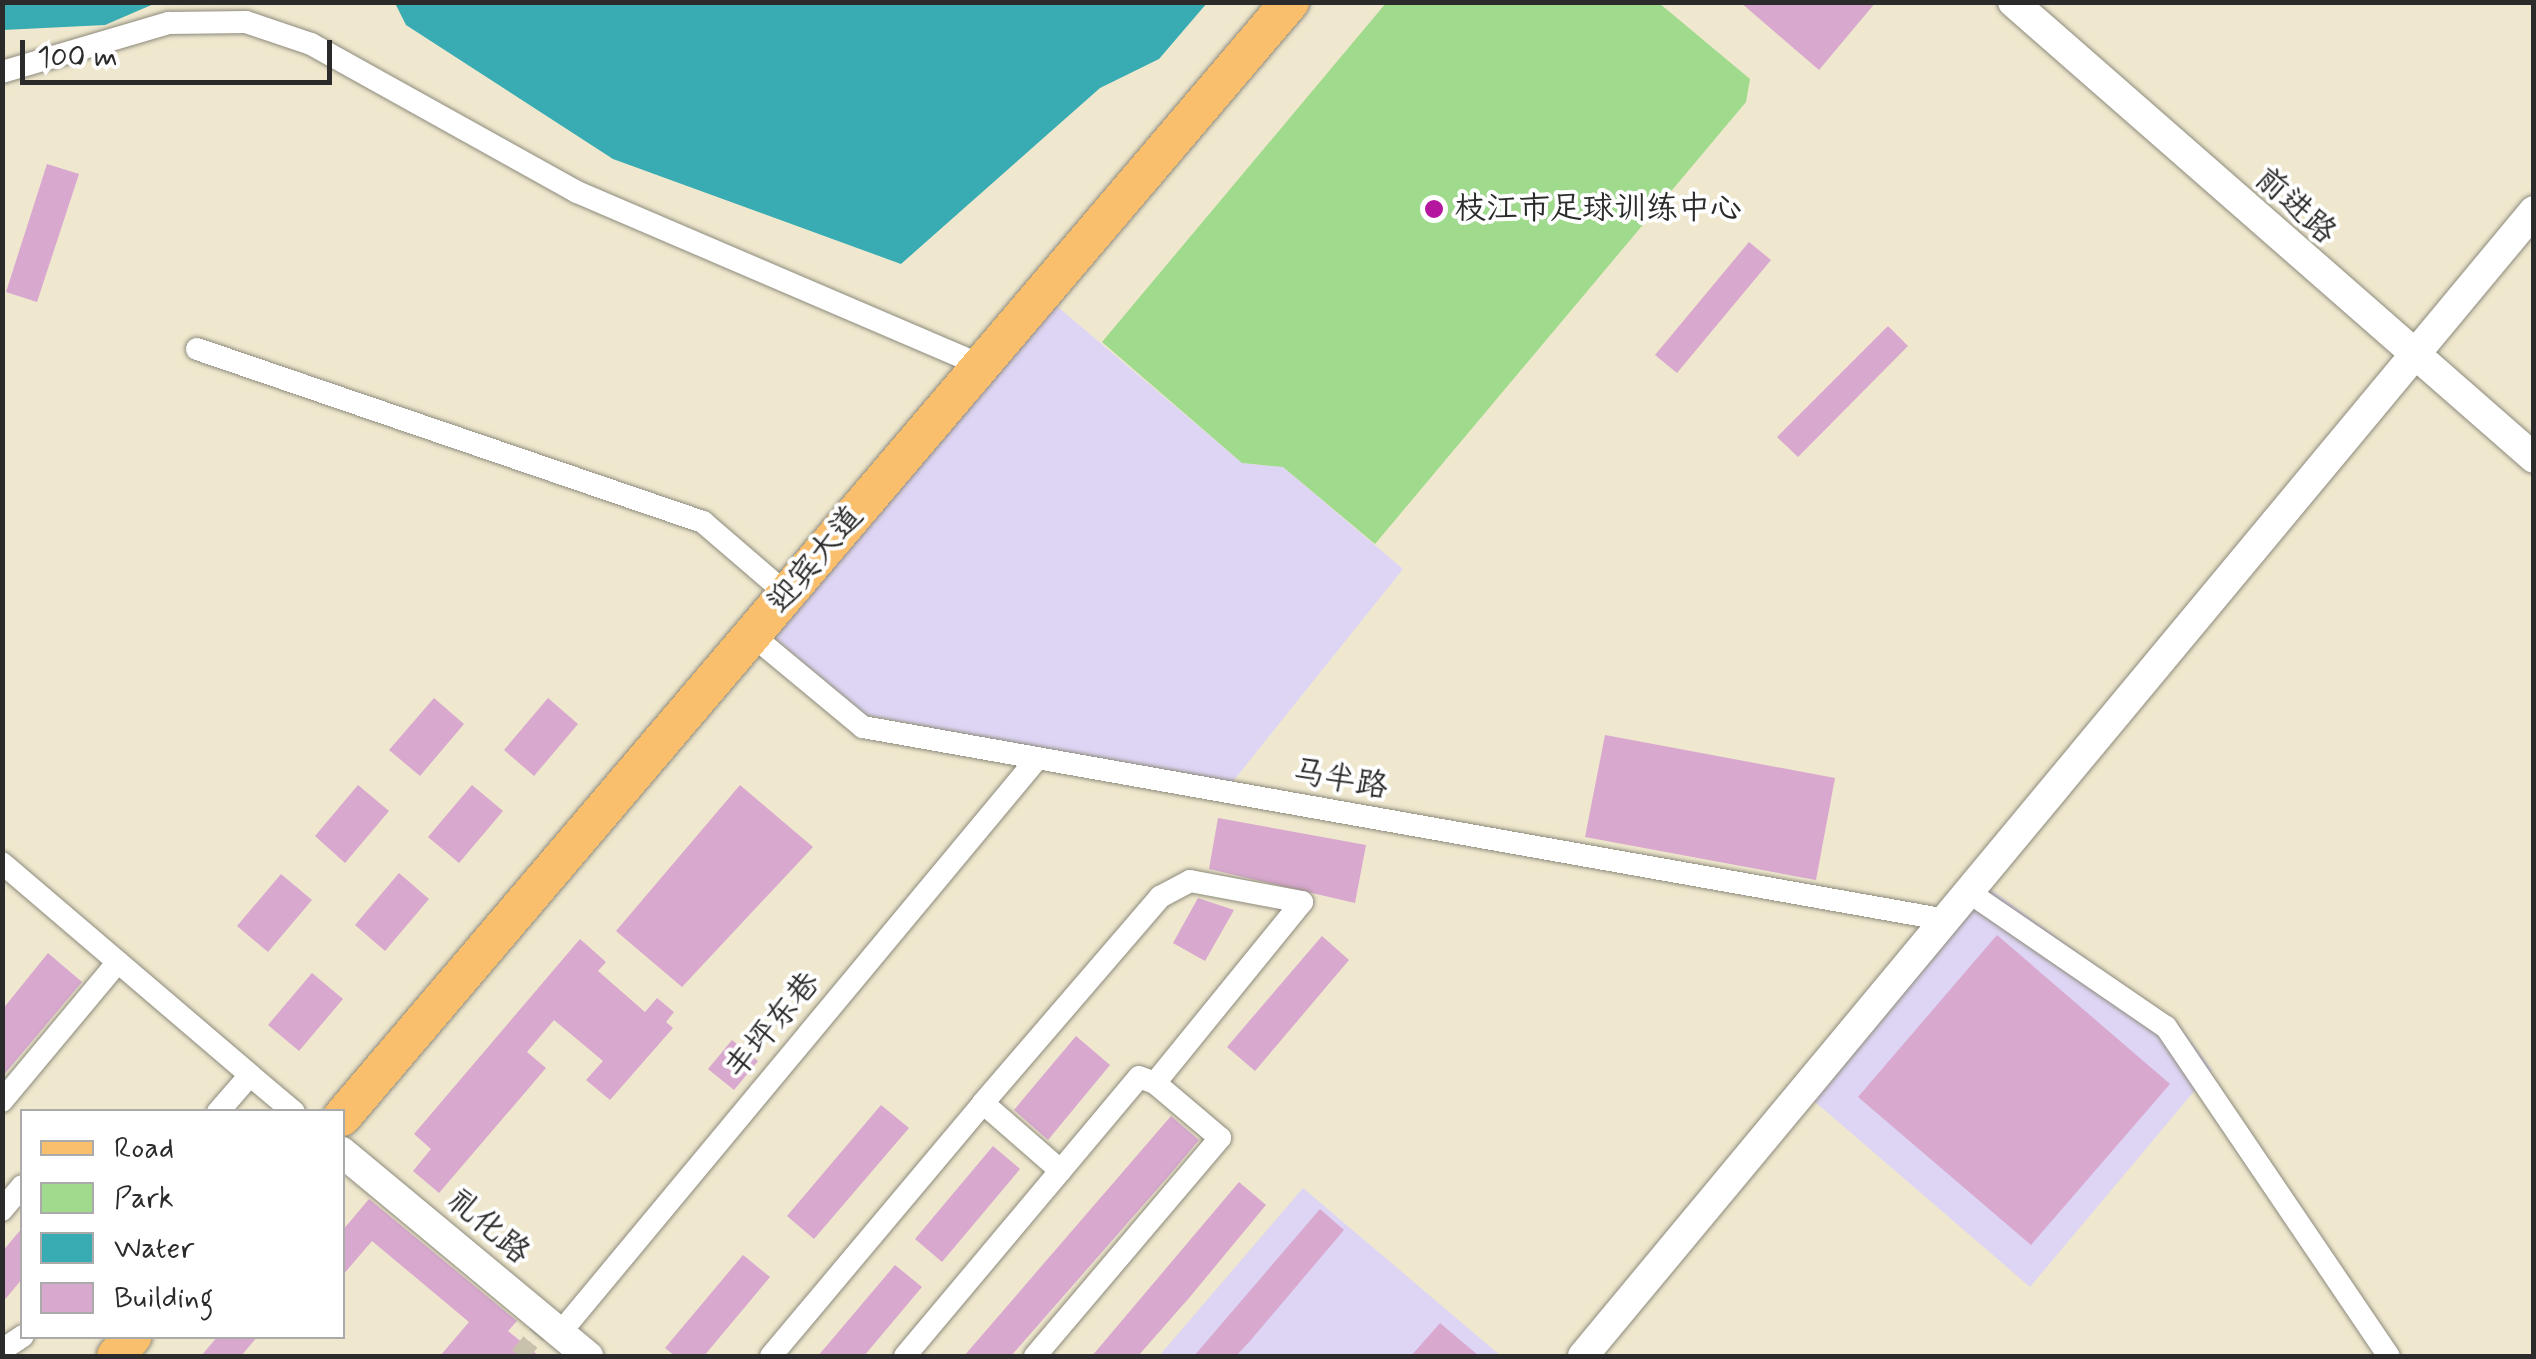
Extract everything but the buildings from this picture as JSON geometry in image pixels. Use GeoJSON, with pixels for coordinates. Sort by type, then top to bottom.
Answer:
{"type":"FeatureCollection","features":[{"type":"Feature","properties":{"kind":"main road","name":"迎宾大道"},"geometry":{"type":"LineString","coordinates":[[327,1109],[1267,2]]}},
{"type":"Feature","properties":{"kind":"main road","name":"迎宾大道"},"geometry":{"type":"LineString","coordinates":[[345,1113],[1290,2]]}},
{"type":"Feature","properties":{"kind":"street","name":"前进路"},"geometry":{"type":"LineString","coordinates":[[2013,2],[2409,354],[2534,458]]}},
{"type":"Feature","properties":{"kind":"street"},"geometry":{"type":"LineString","coordinates":[[2,72],[169,23],[246,22],[311,44],[577,192],[966,358]]}},
{"type":"Feature","properties":{"kind":"street"},"geometry":{"type":"LineString","coordinates":[[1583,1356],[1948,920],[2409,354],[2534,211]]}},
{"type":"Feature","properties":{"kind":"street"},"geometry":{"type":"LineString","coordinates":[[197,349],[703,522],[774,583]]}},
{"type":"Feature","properties":{"kind":"street","name":"马半路"},"geometry":{"type":"LineString","coordinates":[[752,635],[863,727],[1948,920]]}},
{"type":"Feature","properties":{"kind":"street","name":"丰坪东巷"},"geometry":{"type":"LineString","coordinates":[[560,1333],[1036,760]]}},
{"type":"Feature","properties":{"kind":"street"},"geometry":{"type":"LineString","coordinates":[[2,863],[291,1109]]}},
{"type":"Feature","properties":{"kind":"street"},"geometry":{"type":"LineString","coordinates":[[771,1356],[1160,897],[1190,882],[1302,902],[1155,1083]]}},
{"type":"Feature","properties":{"kind":"street"},"geometry":{"type":"LineString","coordinates":[[1970,893],[2166,1027],[2389,1356]]}},
{"type":"Feature","properties":{"kind":"street"},"geometry":{"type":"LineString","coordinates":[[2,1101],[118,962]]}},
{"type":"Feature","properties":{"kind":"street"},"geometry":{"type":"LineString","coordinates":[[221,1109],[250,1074]]}},
{"type":"Feature","properties":{"kind":"street"},"geometry":{"type":"LineString","coordinates":[[905,1356],[1139,1077],[1155,1083],[1220,1138],[1034,1356]]}},
{"type":"Feature","properties":{"kind":"street"},"geometry":{"type":"LineString","coordinates":[[983,1103],[1061,1171]]}},
{"type":"Feature","properties":{"kind":"street","name":"礼化路"},"geometry":{"type":"LineString","coordinates":[[345,1154],[588,1356]]}},
{"type":"Feature","properties":{"kind":"street"},"geometry":{"type":"LineString","coordinates":[[2,1210],[20,1188]]}},
{"type":"Feature","properties":{"kind":"shaded area"},"geometry":{"type":"Polygon","coordinates":[[[1052,302],[1242,463],[1283,467],[1403,569],[1230,785],[866,715],[770,634],[1052,302]]]}},
{"type":"Feature","properties":{"kind":"shaded area"},"geometry":{"type":"Polygon","coordinates":[[[1990,889],[2179,1025],[2212,1070],[2030,1287],[1814,1101],[1990,889]]]}},
{"type":"Feature","properties":{"kind":"shaded area"},"geometry":{"type":"Polygon","coordinates":[[[1303,1188],[1501,1356],[1159,1356],[1303,1188]]]}},
{"type":"Feature","properties":{"kind":"green space","name":"枝江市足球训练中心"},"geometry":{"type":"Polygon","coordinates":[[[1386,3],[1659,3],[1750,79],[1746,102],[1375,544],[1283,467],[1242,463],[1102,342],[1386,3]]]}},
{"type":"Feature","properties":{"kind":"water"},"geometry":{"type":"Polygon","coordinates":[[[2,3],[156,3],[105,25],[3,30],[2,3]]]}},
{"type":"Feature","properties":{"kind":"water"},"geometry":{"type":"Polygon","coordinates":[[[395,3],[1207,3],[1159,59],[1100,88],[901,264],[613,159],[406,25],[395,3]]]}},
{"type":"Feature","properties":{"kind":"tunnel"},"geometry":{"type":"LineString","coordinates":[[519,1356],[547,1322]]}},
{"type":"Feature","properties":{"kind":"place","name":"枝江市足球训练中心"},"geometry":{"type":"Point","coordinates":[1434,209]}}]}
